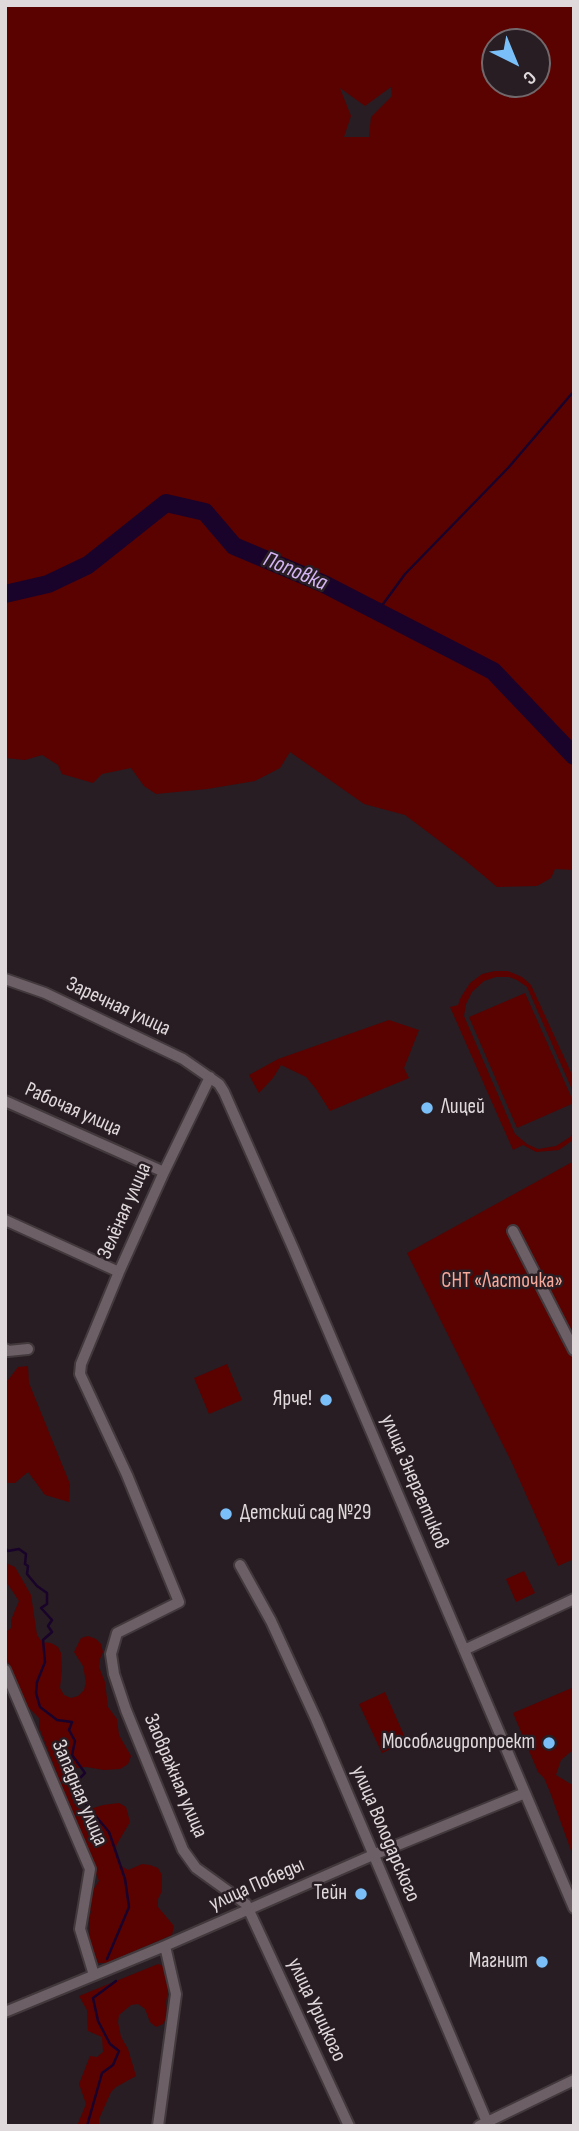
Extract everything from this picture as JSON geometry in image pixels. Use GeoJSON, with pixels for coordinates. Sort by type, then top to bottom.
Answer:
{"type":"FeatureCollection","features":[{"type":"Feature","properties":{"kind":"street","name":"Заречная улица"},"geometry":{"type":"LineString","coordinates":[[5,979],[45,993],[183,1059],[210,1077]]}},
{"type":"Feature","properties":{"kind":"street","name":"Зелёная улица"},"geometry":{"type":"LineString","coordinates":[[117,1633],[179,1602],[127,1475],[80,1374],[81,1364],[119,1272],[210,1077]]}},
{"type":"Feature","properties":{"kind":"street","name":"улица Энергетиков"},"geometry":{"type":"LineString","coordinates":[[210,1077],[224,1092],[573,1901]]}},
{"type":"Feature","properties":{"kind":"street","name":"Рабочая улица"},"geometry":{"type":"LineString","coordinates":[[5,1101],[164,1172]]}},
{"type":"Feature","properties":{"kind":"street"},"geometry":{"type":"LineString","coordinates":[[5,1220],[119,1272]]}},
{"type":"Feature","properties":{"kind":"street"},"geometry":{"type":"LineString","coordinates":[[513,1231],[574,1350]]}},
{"type":"Feature","properties":{"kind":"street"},"geometry":{"type":"LineString","coordinates":[[5,1349],[28,1349]]}},
{"type":"Feature","properties":{"kind":"street","name":"улица Володарского"},"geometry":{"type":"LineString","coordinates":[[240,1565],[271,1620],[294,1670],[483,2124]]}},
{"type":"Feature","properties":{"kind":"street"},"geometry":{"type":"LineString","coordinates":[[464,1650],[574,1599]]}},
{"type":"Feature","properties":{"kind":"street","name":"Заовражная улица"},"geometry":{"type":"LineString","coordinates":[[117,1633],[111,1654],[114,1674],[183,1850],[196,1868],[246,1904],[248,1910]]}},
{"type":"Feature","properties":{"kind":"street","name":"Западная улица"},"geometry":{"type":"LineString","coordinates":[[5,1670],[90,1869],[80,1929],[94,1975]]}},
{"type":"Feature","properties":{"kind":"street","name":"улица Победы"},"geometry":{"type":"LineString","coordinates":[[5,2012],[373,1855],[525,1794]]}},
{"type":"Feature","properties":{"kind":"street","name":"улица Урицкого"},"geometry":{"type":"LineString","coordinates":[[248,1910],[349,2126]]}},
{"type":"Feature","properties":{"kind":"street"},"geometry":{"type":"LineString","coordinates":[[158,2126],[176,1994],[165,1946]]}},
{"type":"Feature","properties":{"kind":"street"},"geometry":{"type":"LineString","coordinates":[[483,2124],[574,2080]]}},
{"type":"Feature","properties":{"kind":"green space"},"geometry":{"type":"Polygon","coordinates":[[[5,5],[574,5],[574,870],[555,869],[551,878],[537,886],[497,887],[405,815],[364,804],[290,752],[280,768],[255,781],[156,794],[144,786],[131,768],[102,774],[93,783],[62,774],[58,765],[42,755],[25,760],[5,758],[5,5]],[[391,87],[365,106],[340,88],[351,116],[344,137],[369,137],[371,117],[392,96],[391,87]]]}},
{"type":"Feature","properties":{"kind":"green space"},"geometry":{"type":"Polygon","coordinates":[[[508,971],[522,977],[531,985],[574,1079],[574,1094],[527,987],[509,977],[484,981],[472,992],[464,1016],[515,1134],[538,1149],[556,1146],[574,1131],[573,1140],[559,1150],[536,1152],[523,1145],[513,1150],[450,1007],[458,1005],[470,983],[482,974],[508,971]]]}},
{"type":"Feature","properties":{"kind":"green space"},"geometry":{"type":"Polygon","coordinates":[[[525,993],[574,1103],[517,1128],[469,1017],[525,993]]]}},
{"type":"Feature","properties":{"kind":"green space"},"geometry":{"type":"Polygon","coordinates":[[[389,1020],[419,1030],[404,1068],[409,1078],[330,1111],[306,1077],[281,1065],[259,1093],[249,1075],[278,1059],[389,1020]]]}},
{"type":"Feature","properties":{"kind":"green space","name":"СНТ «Ласточка»"},"geometry":{"type":"Polygon","coordinates":[[[574,1161],[574,1559],[558,1566],[511,1461],[407,1253],[574,1161]]]}},
{"type":"Feature","properties":{"kind":"green space"},"geometry":{"type":"Polygon","coordinates":[[[227,1364],[242,1400],[209,1414],[194,1378],[227,1364]]]}},
{"type":"Feature","properties":{"kind":"green space"},"geometry":{"type":"Polygon","coordinates":[[[28,1366],[29,1383],[70,1484],[69,1502],[45,1495],[28,1472],[15,1483],[5,1483],[5,1384],[18,1367],[28,1366]]]}},
{"type":"Feature","properties":{"kind":"green space"},"geometry":{"type":"Polygon","coordinates":[[[5,1560],[15,1567],[31,1595],[37,1635],[42,1642],[58,1647],[61,1653],[60,1688],[64,1695],[71,1698],[84,1690],[86,1682],[83,1666],[74,1652],[81,1638],[88,1636],[101,1644],[103,1652],[99,1667],[105,1682],[108,1707],[117,1719],[119,1735],[131,1756],[128,1764],[120,1769],[86,1767],[70,1772],[68,1780],[71,1795],[79,1809],[87,1810],[119,1803],[126,1807],[130,1822],[117,1844],[117,1859],[121,1866],[128,1870],[142,1864],[150,1865],[158,1868],[162,1875],[158,1907],[174,1926],[172,1935],[106,1963],[98,1963],[89,1938],[89,1896],[99,1881],[39,1727],[39,1718],[27,1706],[5,1655],[5,1633],[11,1628],[11,1620],[19,1601],[5,1580],[5,1560]]]}},
{"type":"Feature","properties":{"kind":"green space"},"geometry":{"type":"Polygon","coordinates":[[[524,1571],[535,1593],[516,1602],[506,1579],[524,1571]]]}},
{"type":"Feature","properties":{"kind":"green space"},"geometry":{"type":"Polygon","coordinates":[[[574,1687],[574,1749],[561,1760],[556,1775],[574,1786],[574,1859],[550,1792],[538,1772],[513,1713],[574,1687]]]}},
{"type":"Feature","properties":{"kind":"green space"},"geometry":{"type":"Polygon","coordinates":[[[385,1692],[407,1742],[382,1753],[359,1704],[385,1692]]]}},
{"type":"Feature","properties":{"kind":"green space"},"geometry":{"type":"Polygon","coordinates":[[[158,1964],[164,1966],[167,1973],[167,2017],[163,2024],[156,2027],[150,2022],[145,2009],[138,2004],[131,2005],[119,2015],[121,2037],[128,2049],[136,2076],[111,2092],[99,2119],[99,2126],[77,2126],[86,2104],[79,2084],[90,2056],[97,2057],[103,2052],[102,2037],[88,2031],[87,2010],[79,1996],[158,1964]]]}},
{"type":"Feature","properties":{"kind":"waterway"},"geometry":{"type":"LineString","coordinates":[[378,611],[405,574],[508,468],[574,391]]}},
{"type":"Feature","properties":{"kind":"waterway","name":"Поповка"},"geometry":{"type":"LineString","coordinates":[[5,594],[48,584],[88,565],[166,503],[205,512],[234,546],[324,584],[493,671],[574,756]]}},
{"type":"Feature","properties":{"kind":"waterway"},"geometry":{"type":"LineString","coordinates":[[5,1548],[8,1551],[19,1549],[26,1554],[27,1574],[47,1593],[47,1604],[41,1608],[52,1620],[48,1626],[52,1632],[43,1640],[45,1662],[37,1682],[36,1693],[40,1707],[57,1720],[72,1722],[69,1730],[75,1741],[72,1755],[85,1773],[76,1782],[78,1795],[109,1832],[125,1879],[129,1907],[107,1959]]}},
{"type":"Feature","properties":{"kind":"waterway"},"geometry":{"type":"LineString","coordinates":[[87,2126],[102,2073],[113,2065],[119,2051],[110,2044],[98,2021],[93,1998],[116,1981]]}},
{"type":"Feature","properties":{"kind":"place","name":"Лицей"},"geometry":{"type":"Point","coordinates":[427,1108]}},
{"type":"Feature","properties":{"kind":"place","name":"Ярче!"},"geometry":{"type":"Point","coordinates":[326,1400]}},
{"type":"Feature","properties":{"kind":"place","name":"Детский сад №29"},"geometry":{"type":"Point","coordinates":[226,1514]}},
{"type":"Feature","properties":{"kind":"place","name":"Мособлгидропроект"},"geometry":{"type":"Point","coordinates":[549,1743]}},
{"type":"Feature","properties":{"kind":"place","name":"Тейн"},"geometry":{"type":"Point","coordinates":[361,1894]}},
{"type":"Feature","properties":{"kind":"place","name":"Магнит"},"geometry":{"type":"Point","coordinates":[542,1962]}}]}
